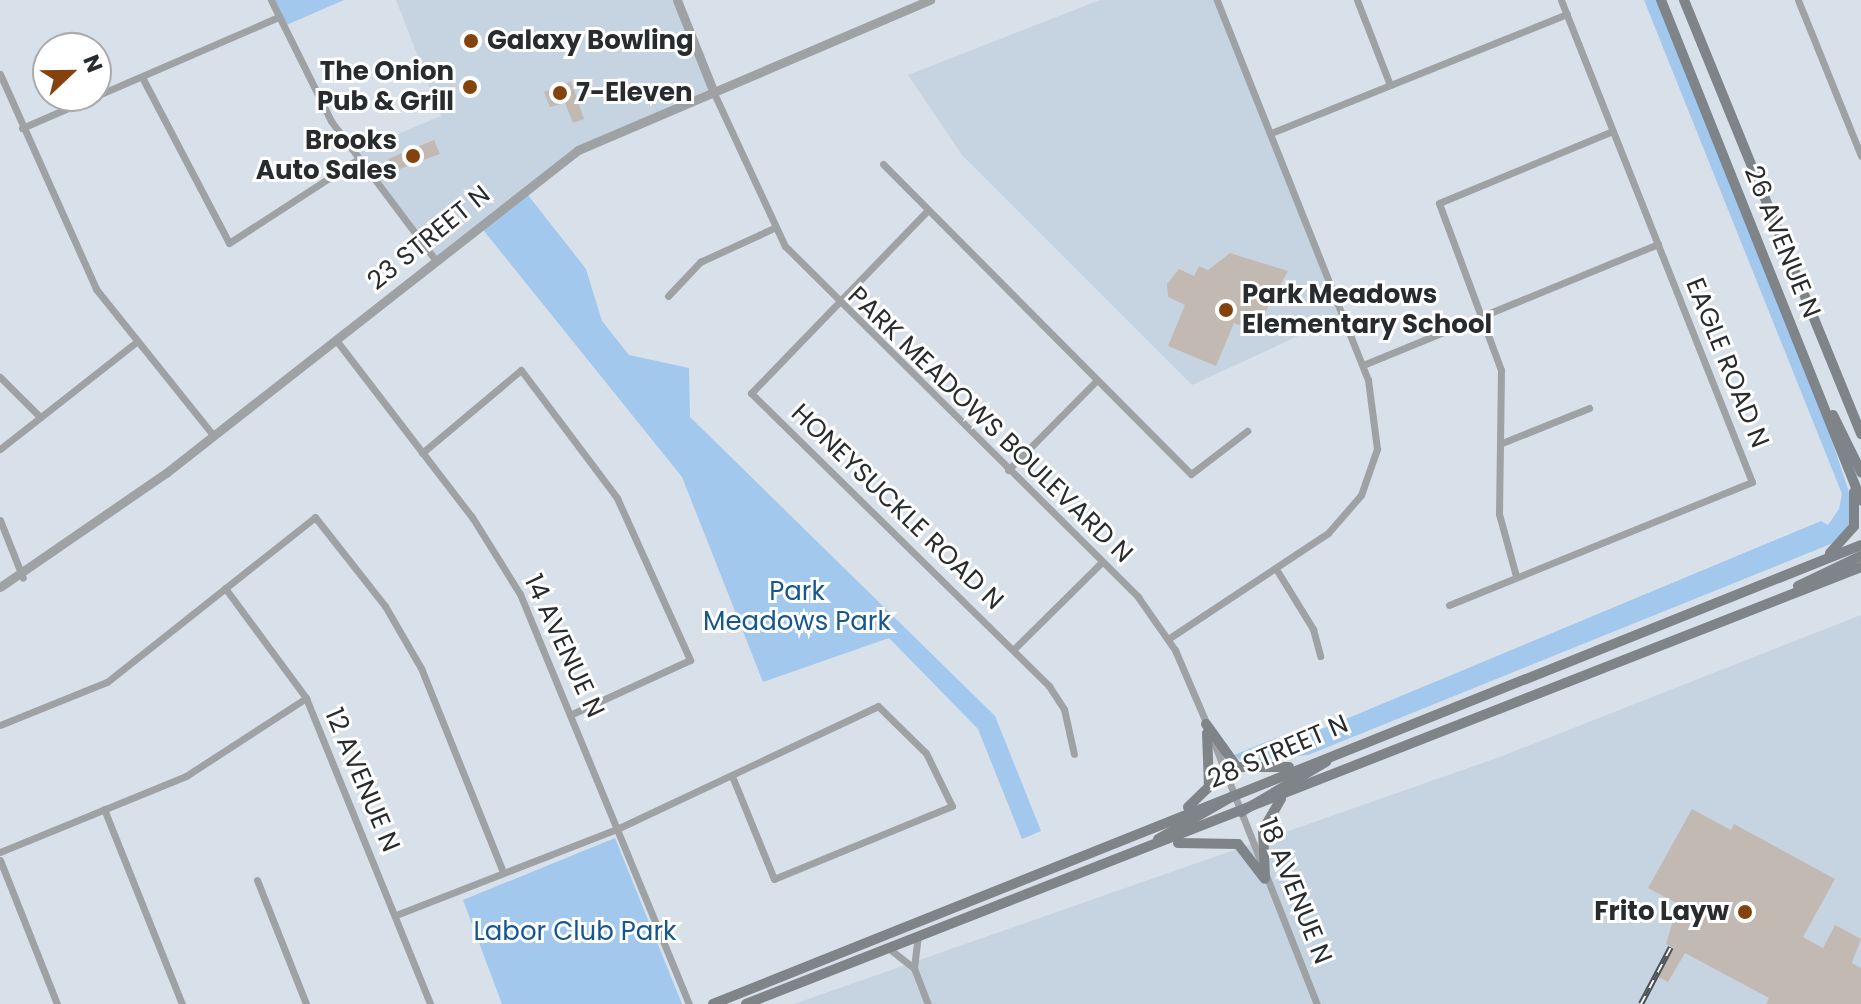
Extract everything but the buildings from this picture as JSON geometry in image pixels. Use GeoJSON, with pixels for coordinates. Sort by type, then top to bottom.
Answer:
{"type":"FeatureCollection","features":[{"type":"Feature","properties":{"kind":"main road","name":"26 AVENUE N"},"geometry":{"type":"LineString","coordinates":[[1661,0],[1861,500]]}},
{"type":"Feature","properties":{"kind":"main road","name":"26 AVENUE N"},"geometry":{"type":"LineString","coordinates":[[1684,0],[1861,434]]}},
{"type":"Feature","properties":{"kind":"main road"},"geometry":{"type":"LineString","coordinates":[[1801,348],[1861,472]]}},
{"type":"Feature","properties":{"kind":"main road"},"geometry":{"type":"LineString","coordinates":[[1816,563],[1854,526],[1858,510],[1846,463]]}},
{"type":"Feature","properties":{"kind":"main road","name":"28 STREET N"},"geometry":{"type":"LineString","coordinates":[[713,1004],[1377,734],[1861,545]]}},
{"type":"Feature","properties":{"kind":"main road"},"geometry":{"type":"LineString","coordinates":[[1758,608],[1861,556]]}},
{"type":"Feature","properties":{"kind":"main road","name":"28 STREET N"},"geometry":{"type":"LineString","coordinates":[[746,1004],[918,935],[1081,877],[1857,570]]}},
{"type":"Feature","properties":{"kind":"main road"},"geometry":{"type":"LineString","coordinates":[[1206,724],[1237,767],[1306,765]]}},
{"type":"Feature","properties":{"kind":"main road"},"geometry":{"type":"LineString","coordinates":[[1165,822],[1209,787],[1206,724]]}},
{"type":"Feature","properties":{"kind":"main road"},"geometry":{"type":"LineString","coordinates":[[1240,813],[1260,794],[1377,734]]}},
{"type":"Feature","properties":{"kind":"main road"},"geometry":{"type":"LineString","coordinates":[[1081,877],[1225,806],[1234,794]]}},
{"type":"Feature","properties":{"kind":"main road"},"geometry":{"type":"LineString","coordinates":[[1265,879],[1263,830],[1284,796]]}},
{"type":"Feature","properties":{"kind":"main road"},"geometry":{"type":"LineString","coordinates":[[1157,847],[1226,840],[1265,879]]}},
{"type":"Feature","properties":{"kind":"street"},"geometry":{"type":"LineString","coordinates":[[271,0],[357,160],[436,261]]}},
{"type":"Feature","properties":{"kind":"street"},"geometry":{"type":"LineString","coordinates":[[677,0],[712,88]]}},
{"type":"Feature","properties":{"kind":"street","name":"23 STREET N"},"geometry":{"type":"LineString","coordinates":[[0,587],[23,578],[336,340],[578,150],[712,88],[930,0]]}},
{"type":"Feature","properties":{"kind":"street"},"geometry":{"type":"LineString","coordinates":[[1168,639],[1278,572],[1342,520],[1373,469],[1377,422],[1363,365],[1217,0]]}},
{"type":"Feature","properties":{"kind":"street"},"geometry":{"type":"LineString","coordinates":[[1357,0],[1390,85]]}},
{"type":"Feature","properties":{"kind":"street","name":"EAGLE ROAD N"},"geometry":{"type":"LineString","coordinates":[[1449,605],[1752,482],[1561,0]]}},
{"type":"Feature","properties":{"kind":"street"},"geometry":{"type":"LineString","coordinates":[[1798,0],[1861,156]]}},
{"type":"Feature","properties":{"kind":"street"},"geometry":{"type":"LineString","coordinates":[[1271,133],[1567,14]]}},
{"type":"Feature","properties":{"kind":"street"},"geometry":{"type":"LineString","coordinates":[[22,128],[143,79],[279,17]]}},
{"type":"Feature","properties":{"kind":"street"},"geometry":{"type":"LineString","coordinates":[[0,74],[64,232],[134,344],[212,434]]}},
{"type":"Feature","properties":{"kind":"street"},"geometry":{"type":"LineString","coordinates":[[143,79],[229,243],[357,160]]}},
{"type":"Feature","properties":{"kind":"street","name":"PARK MEADOWS BOULEVARD N"},"geometry":{"type":"LineString","coordinates":[[712,88],[774,228],[839,305],[1102,562],[1168,639],[1234,794]]}},
{"type":"Feature","properties":{"kind":"street"},"geometry":{"type":"LineString","coordinates":[[1516,576],[1500,516],[1501,370],[1439,203],[1613,131]]}},
{"type":"Feature","properties":{"kind":"street"},"geometry":{"type":"LineString","coordinates":[[883,164],[926,212],[1191,474],[1247,431]]}},
{"type":"Feature","properties":{"kind":"street"},"geometry":{"type":"LineString","coordinates":[[839,305],[926,212]]}},
{"type":"Feature","properties":{"kind":"street"},"geometry":{"type":"LineString","coordinates":[[668,296],[700,262],[774,228]]}},
{"type":"Feature","properties":{"kind":"street"},"geometry":{"type":"LineString","coordinates":[[1363,365],[1658,244]]}},
{"type":"Feature","properties":{"kind":"street","name":"HONEYSUCKLE ROAD N"},"geometry":{"type":"LineString","coordinates":[[839,305],[751,393],[1014,649],[1057,696],[1074,754]]}},
{"type":"Feature","properties":{"kind":"street","name":"14 AVENUE N"},"geometry":{"type":"LineString","coordinates":[[336,340],[505,566],[574,713],[689,1004]]}},
{"type":"Feature","properties":{"kind":"street"},"geometry":{"type":"LineString","coordinates":[[0,449],[134,344]]}},
{"type":"Feature","properties":{"kind":"street"},"geometry":{"type":"LineString","coordinates":[[422,453],[521,370],[617,498],[690,660],[574,713]]}},
{"type":"Feature","properties":{"kind":"street"},"geometry":{"type":"LineString","coordinates":[[0,377],[40,417]]}},
{"type":"Feature","properties":{"kind":"street"},"geometry":{"type":"LineString","coordinates":[[1008,470],[1096,381]]}},
{"type":"Feature","properties":{"kind":"street"},"geometry":{"type":"LineString","coordinates":[[1502,443],[1589,408]]}},
{"type":"Feature","properties":{"kind":"street"},"geometry":{"type":"LineString","coordinates":[[0,725],[107,682],[315,517],[385,606],[421,668],[503,872]]}},
{"type":"Feature","properties":{"kind":"street"},"geometry":{"type":"LineString","coordinates":[[0,520],[23,578]]}},
{"type":"Feature","properties":{"kind":"street"},"geometry":{"type":"LineString","coordinates":[[1014,649],[1102,562]]}},
{"type":"Feature","properties":{"kind":"street"},"geometry":{"type":"LineString","coordinates":[[1278,572],[1313,629],[1320,656]]}},
{"type":"Feature","properties":{"kind":"street","name":"12 AVENUE N"},"geometry":{"type":"LineString","coordinates":[[225,588],[306,698],[430,1004]]}},
{"type":"Feature","properties":{"kind":"street"},"geometry":{"type":"LineString","coordinates":[[0,852],[186,776],[306,698]]}},
{"type":"Feature","properties":{"kind":"street"},"geometry":{"type":"LineString","coordinates":[[396,915],[619,828],[878,706],[926,753],[952,806],[774,879],[732,776]]}},
{"type":"Feature","properties":{"kind":"street","name":"18 AVENUE N"},"geometry":{"type":"LineString","coordinates":[[1234,794],[1265,879],[1317,1004]]}},
{"type":"Feature","properties":{"kind":"street"},"geometry":{"type":"LineString","coordinates":[[104,809],[182,1004]]}},
{"type":"Feature","properties":{"kind":"street"},"geometry":{"type":"LineString","coordinates":[[0,860],[57,1004]]}},
{"type":"Feature","properties":{"kind":"street"},"geometry":{"type":"LineString","coordinates":[[257,880],[306,1004]]}},
{"type":"Feature","properties":{"kind":"street"},"geometry":{"type":"LineString","coordinates":[[918,935],[914,968],[928,1004]]}},
{"type":"Feature","properties":{"kind":"street"},"geometry":{"type":"LineString","coordinates":[[887,947],[914,968]]}},
{"type":"Feature","properties":{"kind":"shaded area"},"geometry":{"type":"Polygon","coordinates":[[[396,0],[677,0],[712,88],[593,141],[436,261],[352,153],[441,116],[396,0]]]}},
{"type":"Feature","properties":{"kind":"shaded area"},"geometry":{"type":"Polygon","coordinates":[[[1100,0],[1217,0],[1344,315],[1192,385],[962,155],[908,75],[1100,0]]]}},
{"type":"Feature","properties":{"kind":"shaded area"},"geometry":{"type":"Polygon","coordinates":[[[1861,615],[1861,1004],[794,1004],[1497,758],[1861,615]]]}},
{"type":"Feature","properties":{"kind":"green space"},"geometry":{"type":"Polygon","coordinates":[[[271,0],[344,0],[284,26],[271,0]]]}},
{"type":"Feature","properties":{"kind":"green space"},"geometry":{"type":"Polygon","coordinates":[[[1644,0],[1659,0],[1801,348],[1855,510],[1843,539],[1308,755],[1243,762],[1234,755],[1276,738],[1281,746],[1821,521],[1828,525],[1839,509],[1842,494],[1644,0]]]}},
{"type":"Feature","properties":{"kind":"green space","name":"Park Meadows Park"},"geometry":{"type":"Polygon","coordinates":[[[524,190],[586,269],[602,321],[629,355],[689,368],[690,417],[995,716],[1041,831],[1022,839],[978,729],[889,638],[763,682],[682,477],[480,226],[524,190]]]}},
{"type":"Feature","properties":{"kind":"green space","name":"Labor Club Park"},"geometry":{"type":"Polygon","coordinates":[[[615,838],[682,1004],[502,1004],[463,900],[615,838]]]}},
{"type":"Feature","properties":{"kind":"railway"},"geometry":{"type":"LineString","coordinates":[[1641,1004],[1671,947]]}},
{"type":"Feature","properties":{"kind":"place","name":"Galaxy Bowling"},"geometry":{"type":"Point","coordinates":[471,41]}},
{"type":"Feature","properties":{"kind":"place","name":"The Onion Pub & Grill"},"geometry":{"type":"Point","coordinates":[470,87]}},
{"type":"Feature","properties":{"kind":"place","name":"7-Eleven"},"geometry":{"type":"Point","coordinates":[560,93]}},
{"type":"Feature","properties":{"kind":"place","name":"Brooks Auto Sales"},"geometry":{"type":"Point","coordinates":[413,156]}},
{"type":"Feature","properties":{"kind":"place","name":"Park Meadows Elementary School"},"geometry":{"type":"Point","coordinates":[1226,310]}},
{"type":"Feature","properties":{"kind":"place","name":"Frito Layw"},"geometry":{"type":"Point","coordinates":[1745,912]}}]}
